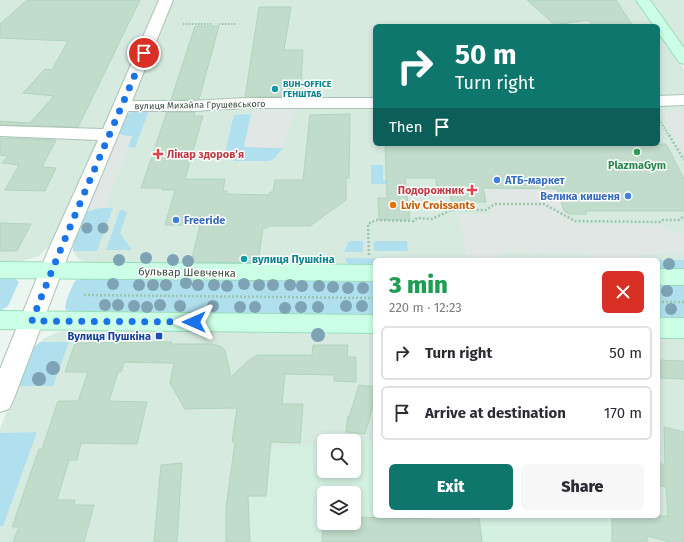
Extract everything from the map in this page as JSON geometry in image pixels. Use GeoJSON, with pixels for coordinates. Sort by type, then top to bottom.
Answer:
{"type":"FeatureCollection","features":[{"type":"Feature","properties":{"kind":"main road"},"geometry":{"type":"LineString","coordinates":[[643,0],[660,24]]}},
{"type":"Feature","properties":{"kind":"main road"},"geometry":{"type":"LineString","coordinates":[[660,24],[684,59]]}},
{"type":"Feature","properties":{"kind":"main road","name":"бульвар Шевченка"},"geometry":{"type":"LineString","coordinates":[[0,270],[372,264]]}},
{"type":"Feature","properties":{"kind":"main road"},"geometry":{"type":"LineString","coordinates":[[660,277],[684,277]]}},
{"type":"Feature","properties":{"kind":"main road"},"geometry":{"type":"LineString","coordinates":[[0,320],[373,324]]}},
{"type":"Feature","properties":{"kind":"main road"},"geometry":{"type":"LineString","coordinates":[[660,328],[684,328]]}},
{"type":"Feature","properties":{"kind":"street"},"geometry":{"type":"LineString","coordinates":[[0,401],[52,270],[110,136],[166,0]]}},
{"type":"Feature","properties":{"kind":"street"},"geometry":{"type":"LineString","coordinates":[[660,101],[684,100]]}},
{"type":"Feature","properties":{"kind":"street","name":"вулиця Михайла Грушевського"},"geometry":{"type":"LineString","coordinates":[[122,106],[196,106],[245,103],[373,103]]}},
{"type":"Feature","properties":{"kind":"street"},"geometry":{"type":"LineString","coordinates":[[0,131],[110,136]]}},
{"type":"Feature","properties":{"kind":"path"},"geometry":{"type":"LineString","coordinates":[[183,24],[213,24]]}},
{"type":"Feature","properties":{"kind":"path"},"geometry":{"type":"LineString","coordinates":[[219,24],[236,24]]}},
{"type":"Feature","properties":{"kind":"path"},"geometry":{"type":"LineString","coordinates":[[660,120],[684,160]]}},
{"type":"Feature","properties":{"kind":"path"},"geometry":{"type":"LineString","coordinates":[[372,264],[368,224],[376,220],[414,221],[417,218],[432,219],[451,210],[486,210],[494,204],[544,204],[575,221],[661,222],[663,220],[680,220],[684,216]]}},
{"type":"Feature","properties":{"kind":"path"},"geometry":{"type":"LineString","coordinates":[[84,295],[373,298]]}},
{"type":"Feature","properties":{"kind":"path"},"geometry":{"type":"LineString","coordinates":[[660,302],[684,302]]}},
{"type":"Feature","properties":{"kind":"shaded area"},"geometry":{"type":"Polygon","coordinates":[[[0,0],[160,0],[71,206],[50,245],[39,256],[19,262],[0,262],[0,0]]]}},
{"type":"Feature","properties":{"kind":"shaded area"},"geometry":{"type":"Polygon","coordinates":[[[171,0],[637,0],[653,24],[373,24],[373,146],[660,146],[660,34],[684,69],[684,269],[660,269],[660,258],[373,258],[373,266],[91,263],[80,260],[74,253],[73,243],[171,0]]]}},
{"type":"Feature","properties":{"kind":"shaded area"},"geometry":{"type":"Polygon","coordinates":[[[650,0],[684,0],[684,48],[652,2],[650,0]]]}},
{"type":"Feature","properties":{"kind":"shaded area"},"geometry":{"type":"Polygon","coordinates":[[[253,108],[295,108],[283,148],[244,147],[253,108]]]}},
{"type":"Feature","properties":{"kind":"shaded area"},"geometry":{"type":"Polygon","coordinates":[[[136,110],[149,110],[135,148],[128,147],[132,136],[124,136],[118,132],[126,115],[136,110]]]}},
{"type":"Feature","properties":{"kind":"shaded area"},"geometry":{"type":"Polygon","coordinates":[[[661,111],[684,111],[684,153],[661,111]]]}},
{"type":"Feature","properties":{"kind":"shaded area"},"geometry":{"type":"Polygon","coordinates":[[[251,114],[244,147],[283,148],[274,159],[268,161],[234,161],[225,153],[234,115],[251,114]]]}},
{"type":"Feature","properties":{"kind":"shaded area"},"geometry":{"type":"Polygon","coordinates":[[[117,135],[132,136],[105,208],[87,208],[117,135]]]}},
{"type":"Feature","properties":{"kind":"shaded area"},"geometry":{"type":"Polygon","coordinates":[[[371,165],[383,165],[383,180],[389,180],[389,184],[371,184],[371,165]]]}},
{"type":"Feature","properties":{"kind":"shaded area"},"geometry":{"type":"Polygon","coordinates":[[[483,189],[557,189],[564,211],[569,214],[573,224],[661,225],[674,233],[684,233],[684,254],[642,254],[639,258],[594,258],[584,253],[502,252],[496,258],[467,258],[459,214],[491,214],[489,203],[486,202],[483,189]]]}},
{"type":"Feature","properties":{"kind":"shaded area"},"geometry":{"type":"Polygon","coordinates":[[[100,208],[113,208],[97,251],[73,251],[78,226],[83,217],[88,212],[100,208]]]}},
{"type":"Feature","properties":{"kind":"shaded area"},"geometry":{"type":"Polygon","coordinates":[[[120,210],[124,210],[127,213],[120,233],[132,250],[106,250],[120,210]]]}},
{"type":"Feature","properties":{"kind":"shaded area"},"geometry":{"type":"Polygon","coordinates":[[[349,241],[363,241],[363,252],[344,252],[349,241]]]}},
{"type":"Feature","properties":{"kind":"shaded area"},"geometry":{"type":"Polygon","coordinates":[[[374,241],[407,241],[408,251],[374,251],[374,241]]]}},
{"type":"Feature","properties":{"kind":"shaded area"},"geometry":{"type":"Polygon","coordinates":[[[345,258],[373,258],[373,266],[353,266],[346,262],[345,258]]]}},
{"type":"Feature","properties":{"kind":"shaded area"},"geometry":{"type":"Polygon","coordinates":[[[660,260],[684,260],[684,269],[660,269],[660,260]]]}},
{"type":"Feature","properties":{"kind":"shaded area"},"geometry":{"type":"Polygon","coordinates":[[[0,278],[14,278],[19,282],[8,306],[0,311],[0,278]]]}},
{"type":"Feature","properties":{"kind":"shaded area"},"geometry":{"type":"Polygon","coordinates":[[[82,278],[373,282],[373,316],[67,311],[65,308],[70,291],[75,281],[82,278]]]}},
{"type":"Feature","properties":{"kind":"shaded area"},"geometry":{"type":"Polygon","coordinates":[[[660,285],[684,285],[684,319],[660,319],[660,285]]]}},
{"type":"Feature","properties":{"kind":"shaded area"},"geometry":{"type":"Polygon","coordinates":[[[77,330],[373,334],[373,518],[660,518],[660,337],[684,338],[684,542],[0,542],[0,429],[29,355],[34,347],[45,338],[58,332],[77,330]]]}},
{"type":"Feature","properties":{"kind":"shaded area"},"geometry":{"type":"Polygon","coordinates":[[[40,342],[69,342],[53,386],[16,386],[31,350],[40,342]]]}},
{"type":"Feature","properties":{"kind":"shaded area"},"geometry":{"type":"Polygon","coordinates":[[[37,432],[3,526],[0,526],[0,433],[37,432]]]}},
{"type":"Feature","properties":{"kind":"shaded area"},"geometry":{"type":"Polygon","coordinates":[[[373,441],[373,518],[612,518],[612,542],[250,542],[249,496],[247,496],[256,449],[317,445],[317,478],[361,478],[361,442],[373,441]]]}},
{"type":"Feature","properties":{"kind":"building"},"geometry":{"type":"Polygon","coordinates":[[[27,0],[140,0],[78,127],[0,125],[0,121],[30,123],[54,96],[23,93],[45,69],[52,70],[68,41],[0,38],[0,24],[27,0]]]}},
{"type":"Feature","properties":{"kind":"building"},"geometry":{"type":"Polygon","coordinates":[[[527,0],[616,0],[632,24],[591,24],[588,20],[554,24],[527,0]]]}},
{"type":"Feature","properties":{"kind":"building"},"geometry":{"type":"Polygon","coordinates":[[[259,7],[291,7],[284,50],[303,50],[300,96],[245,97],[259,7]]]}},
{"type":"Feature","properties":{"kind":"building"},"geometry":{"type":"Polygon","coordinates":[[[195,26],[219,26],[199,99],[171,100],[195,26]]]}},
{"type":"Feature","properties":{"kind":"building"},"geometry":{"type":"Polygon","coordinates":[[[167,112],[195,112],[194,116],[203,116],[185,179],[225,179],[223,191],[227,191],[226,194],[269,195],[270,192],[273,192],[275,180],[303,180],[310,115],[350,114],[349,178],[346,178],[346,200],[310,226],[268,226],[267,228],[263,228],[258,263],[191,262],[200,225],[165,225],[175,190],[162,190],[163,188],[141,188],[167,112]]]}},
{"type":"Feature","properties":{"kind":"building"},"geometry":{"type":"Polygon","coordinates":[[[0,138],[56,140],[42,167],[56,168],[45,191],[5,190],[19,165],[2,163],[8,156],[0,155],[0,138]]]}},
{"type":"Feature","properties":{"kind":"building"},"geometry":{"type":"Polygon","coordinates":[[[660,144],[666,144],[684,179],[684,211],[585,211],[587,214],[569,214],[564,211],[557,189],[483,188],[486,202],[451,202],[450,190],[437,190],[436,178],[405,178],[410,220],[379,220],[378,198],[387,198],[385,146],[660,146],[660,144]]]}},
{"type":"Feature","properties":{"kind":"building"},"geometry":{"type":"Polygon","coordinates":[[[0,223],[31,224],[17,251],[0,251],[0,223]]]}},
{"type":"Feature","properties":{"kind":"building"},"geometry":{"type":"Polygon","coordinates":[[[172,342],[171,344],[212,344],[222,347],[225,351],[231,377],[249,360],[258,355],[312,355],[313,345],[348,345],[347,357],[356,357],[356,382],[334,381],[334,375],[285,374],[282,404],[303,404],[300,443],[271,442],[266,496],[248,496],[250,542],[226,542],[226,508],[235,442],[232,442],[237,408],[185,409],[170,383],[174,363],[158,363],[157,361],[157,363],[124,362],[121,372],[118,372],[109,401],[147,402],[137,444],[81,443],[77,460],[69,460],[57,500],[75,500],[74,505],[94,505],[84,542],[13,542],[19,527],[12,527],[39,449],[42,449],[58,401],[78,401],[88,372],[65,372],[75,343],[172,342]]]}},
{"type":"Feature","properties":{"kind":"building"},"geometry":{"type":"Polygon","coordinates":[[[660,360],[684,361],[684,379],[661,378],[660,360]]]}},
{"type":"Feature","properties":{"kind":"building"},"geometry":{"type":"Polygon","coordinates":[[[359,385],[373,387],[373,405],[365,434],[346,432],[348,416],[349,417],[359,385]]]}},
{"type":"Feature","properties":{"kind":"building"},"geometry":{"type":"Polygon","coordinates":[[[664,427],[684,432],[684,542],[670,542],[647,536],[647,542],[612,542],[612,518],[660,518],[660,516],[668,516],[666,487],[660,486],[660,464],[665,465],[664,427]]]}},
{"type":"Feature","properties":{"kind":"building"},"geometry":{"type":"Polygon","coordinates":[[[182,463],[177,542],[154,542],[161,465],[182,463]]]}},
{"type":"Feature","properties":{"kind":"building"},"geometry":{"type":"Polygon","coordinates":[[[361,517],[479,518],[482,542],[322,542],[323,530],[361,530],[361,517]]]}},
{"type":"Feature","properties":{"kind":"place","name":"BUH-OFFICE ГЕНШТАБ"},"geometry":{"type":"Point","coordinates":[275,89]}},
{"type":"Feature","properties":{"kind":"place","name":"PlazmaGym"},"geometry":{"type":"Point","coordinates":[637,152]}},
{"type":"Feature","properties":{"kind":"place","name":"Лікар здоровʼя"},"geometry":{"type":"Point","coordinates":[158,154]}},
{"type":"Feature","properties":{"kind":"place","name":"АТБ-маркет"},"geometry":{"type":"Point","coordinates":[497,180]}},
{"type":"Feature","properties":{"kind":"place","name":"Подорожник"},"geometry":{"type":"Point","coordinates":[472,190]}},
{"type":"Feature","properties":{"kind":"place","name":"Велика кишеня"},"geometry":{"type":"Point","coordinates":[628,196]}},
{"type":"Feature","properties":{"kind":"place","name":"Lviv Croissants"},"geometry":{"type":"Point","coordinates":[393,205]}},
{"type":"Feature","properties":{"kind":"place","name":"Freeride"},"geometry":{"type":"Point","coordinates":[176,220]}},
{"type":"Feature","properties":{"kind":"place","name":"вулиця Пушкіна"},"geometry":{"type":"Point","coordinates":[244,259]}},
{"type":"Feature","properties":{"kind":"place","name":"Вулиця Пушкіна"},"geometry":{"type":"Point","coordinates":[159,336]}},
{"type":"Feature","properties":{"kind":"route"},"geometry":{"type":"LineString","coordinates":[[144,53],[58,253],[32,321],[194,322]]}}]}
